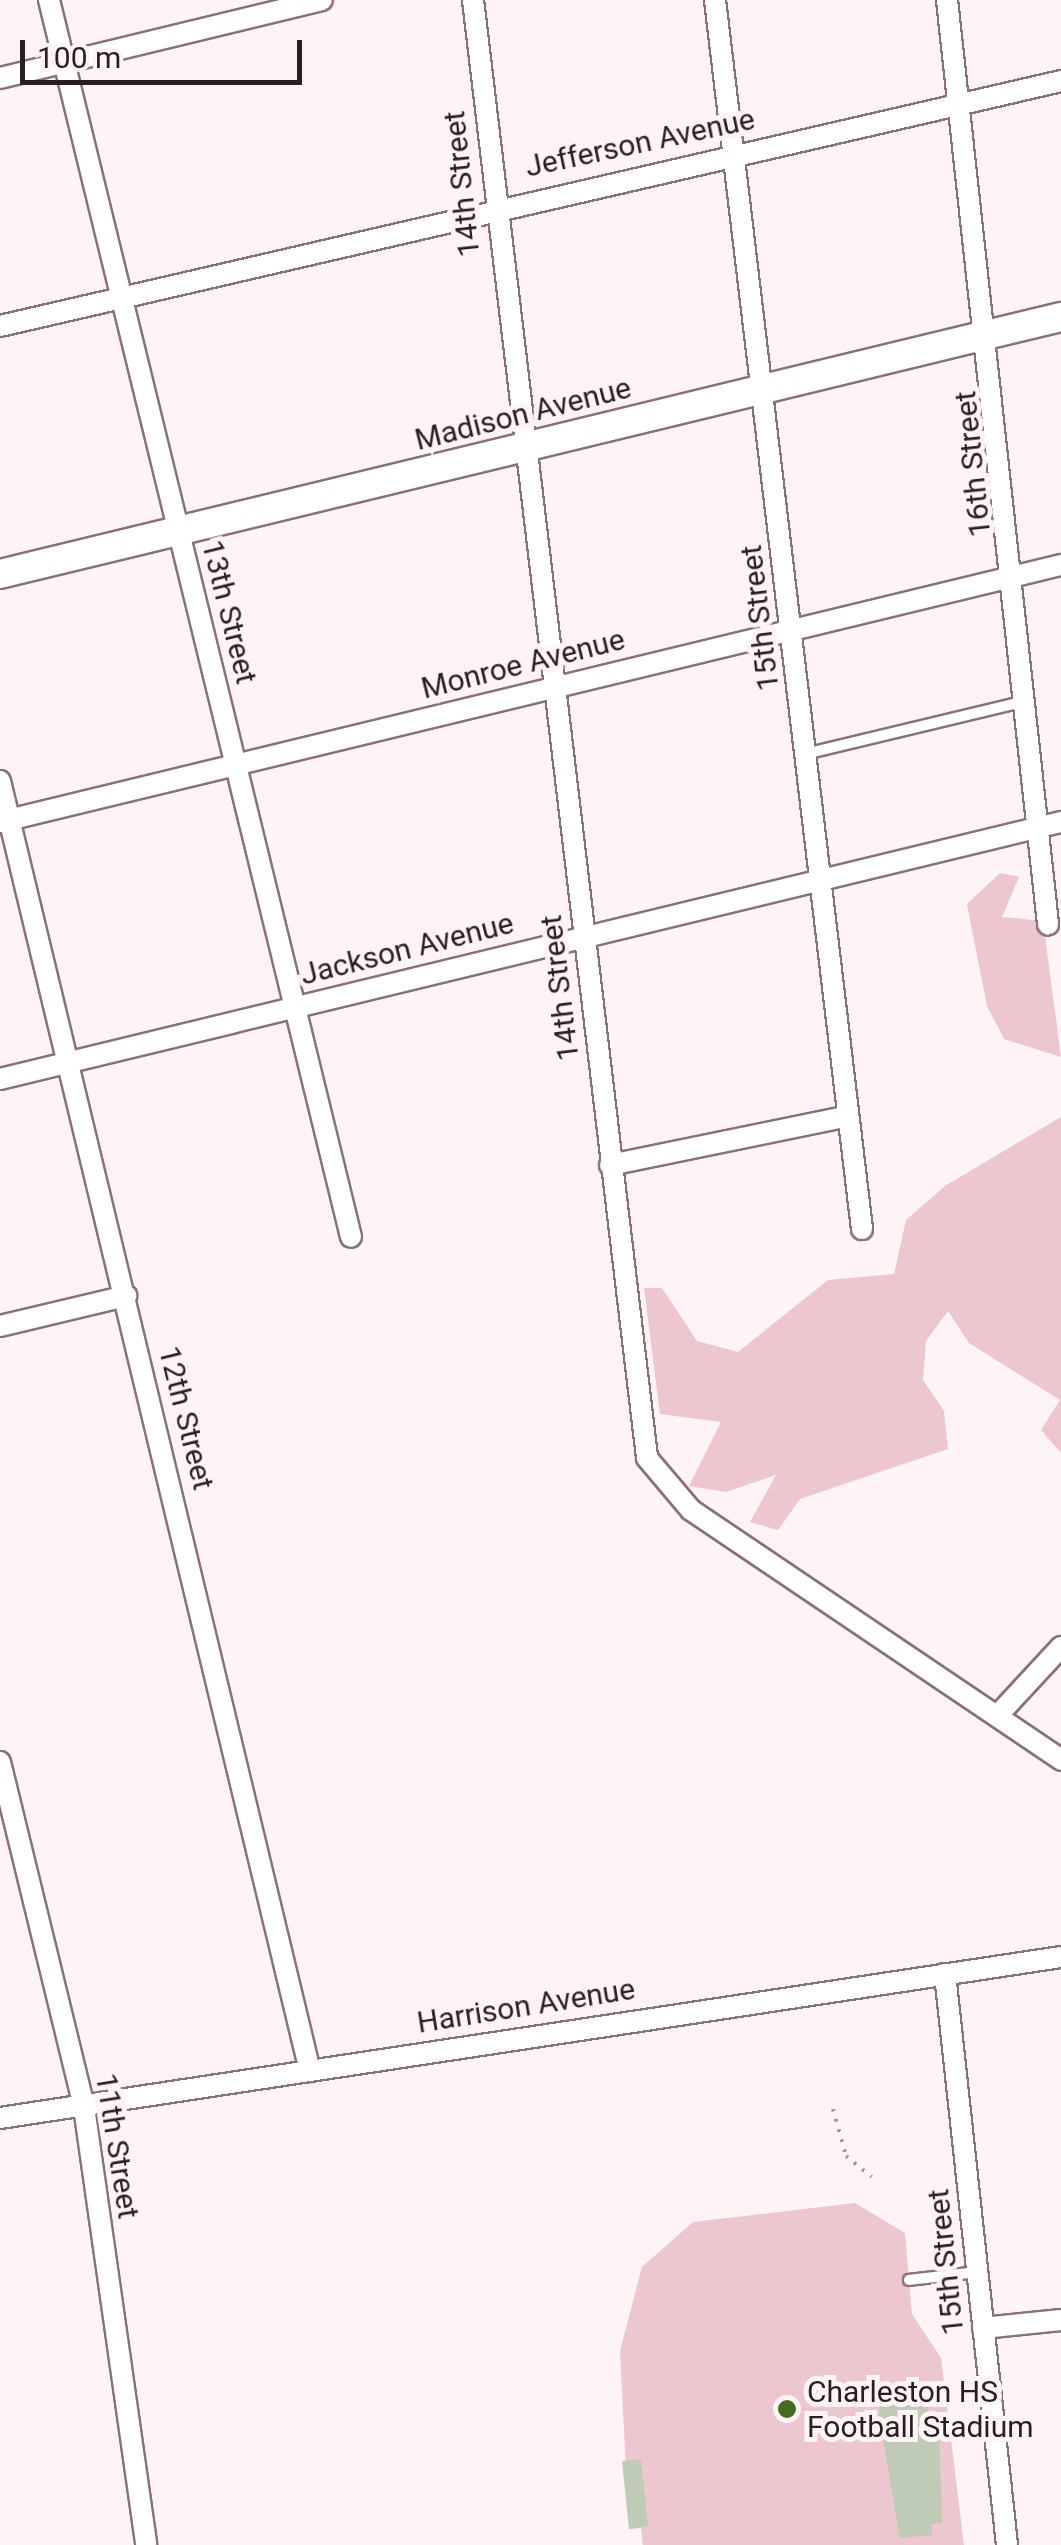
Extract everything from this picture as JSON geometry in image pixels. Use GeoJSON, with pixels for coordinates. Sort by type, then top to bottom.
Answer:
{"type":"FeatureCollection","features":[{"type":"Feature","properties":{"kind":"street","name":"13th Street"},"geometry":{"type":"LineString","coordinates":[[49,0],[351,1237]]}},
{"type":"Feature","properties":{"kind":"street"},"geometry":{"type":"LineString","coordinates":[[0,78],[322,0]]}},
{"type":"Feature","properties":{"kind":"street","name":"14th Street"},"geometry":{"type":"LineString","coordinates":[[473,0],[520,448],[555,686],[638,1424],[664,1486],[1061,1760]]}},
{"type":"Feature","properties":{"kind":"street","name":"15th Street"},"geometry":{"type":"LineString","coordinates":[[715,0],[793,630],[844,1117],[862,1230]]}},
{"type":"Feature","properties":{"kind":"street","name":"16th Street"},"geometry":{"type":"LineString","coordinates":[[947,0],[990,334],[1048,924]]}},
{"type":"Feature","properties":{"kind":"street","name":"Jefferson Avenue"},"geometry":{"type":"LineString","coordinates":[[0,326],[495,206],[1061,80]]}},
{"type":"Feature","properties":{"kind":"street","name":"Madison Avenue"},"geometry":{"type":"LineString","coordinates":[[0,574],[1061,317]]}},
{"type":"Feature","properties":{"kind":"street","name":"Monroe Avenue"},"geometry":{"type":"LineString","coordinates":[[5,821],[1061,565]]}},
{"type":"Feature","properties":{"kind":"street","name":"12th Street"},"geometry":{"type":"LineString","coordinates":[[0,781],[5,821],[69,1062],[310,2071]]}},
{"type":"Feature","properties":{"kind":"street","name":"Jackson Avenue"},"geometry":{"type":"LineString","coordinates":[[0,1079],[1061,822]]}},
{"type":"Feature","properties":{"kind":"street"},"geometry":{"type":"LineString","coordinates":[[610,1165],[844,1117]]}},
{"type":"Feature","properties":{"kind":"street"},"geometry":{"type":"LineString","coordinates":[[0,1326],[126,1296]]}},
{"type":"Feature","properties":{"kind":"street"},"geometry":{"type":"LineString","coordinates":[[998,1715],[1061,1647]]}},
{"type":"Feature","properties":{"kind":"street","name":"11th Street"},"geometry":{"type":"LineString","coordinates":[[0,1762],[84,2107],[146,2545]]}},
{"type":"Feature","properties":{"kind":"street","name":"Harrison Avenue"},"geometry":{"type":"LineString","coordinates":[[0,2118],[1061,1957]]}},
{"type":"Feature","properties":{"kind":"street","name":"15th Street"},"geometry":{"type":"LineString","coordinates":[[946,1974],[1007,2545]]}},
{"type":"Feature","properties":{"kind":"street"},"geometry":{"type":"LineString","coordinates":[[982,2328],[1061,2320]]}},
{"type":"Feature","properties":{"kind":"lane"},"geometry":{"type":"LineString","coordinates":[[805,754],[1026,701]]}},
{"type":"Feature","properties":{"kind":"lane"},"geometry":{"type":"LineString","coordinates":[[909,2280],[977,2272]]}},
{"type":"Feature","properties":{"kind":"path"},"geometry":{"type":"LineString","coordinates":[[833,2108],[846,2156],[872,2177]]}},
{"type":"Feature","properties":{"kind":"shaded area"},"geometry":{"type":"Polygon","coordinates":[[[1000,873],[1019,877],[1002,917],[1043,921],[1061,1057],[1004,1039],[987,1006],[967,904],[1000,873]]]}},
{"type":"Feature","properties":{"kind":"shaded area"},"geometry":{"type":"Polygon","coordinates":[[[1061,1117],[1061,1453],[1041,1430],[1060,1400],[969,1343],[948,1311],[926,1341],[923,1380],[944,1411],[948,1449],[800,1499],[778,1530],[750,1522],[776,1475],[726,1492],[689,1486],[721,1422],[660,1414],[644,1288],[662,1288],[697,1341],[738,1352],[828,1280],[894,1274],[906,1220],[945,1186],[1061,1117]]]}},
{"type":"Feature","properties":{"kind":"shaded area","name":"Charleston HS Football Stadium"},"geometry":{"type":"Polygon","coordinates":[[[855,2203],[905,2233],[912,2314],[941,2358],[964,2545],[643,2545],[641,2528],[629,2529],[620,2351],[642,2267],[693,2222],[855,2203]]]}},
{"type":"Feature","properties":{"kind":"building"},"geometry":{"type":"Polygon","coordinates":[[[914,2387],[916,2397],[927,2396],[931,2435],[939,2434],[942,2523],[931,2524],[932,2535],[900,2538],[879,2415],[882,2391],[914,2387]]]}},
{"type":"Feature","properties":{"kind":"building"},"geometry":{"type":"Polygon","coordinates":[[[641,2459],[648,2526],[629,2529],[622,2461],[641,2459]]]}},
{"type":"Feature","properties":{"kind":"place","name":"Charleston HS Football Stadium"},"geometry":{"type":"Point","coordinates":[787,2409]}}]}
